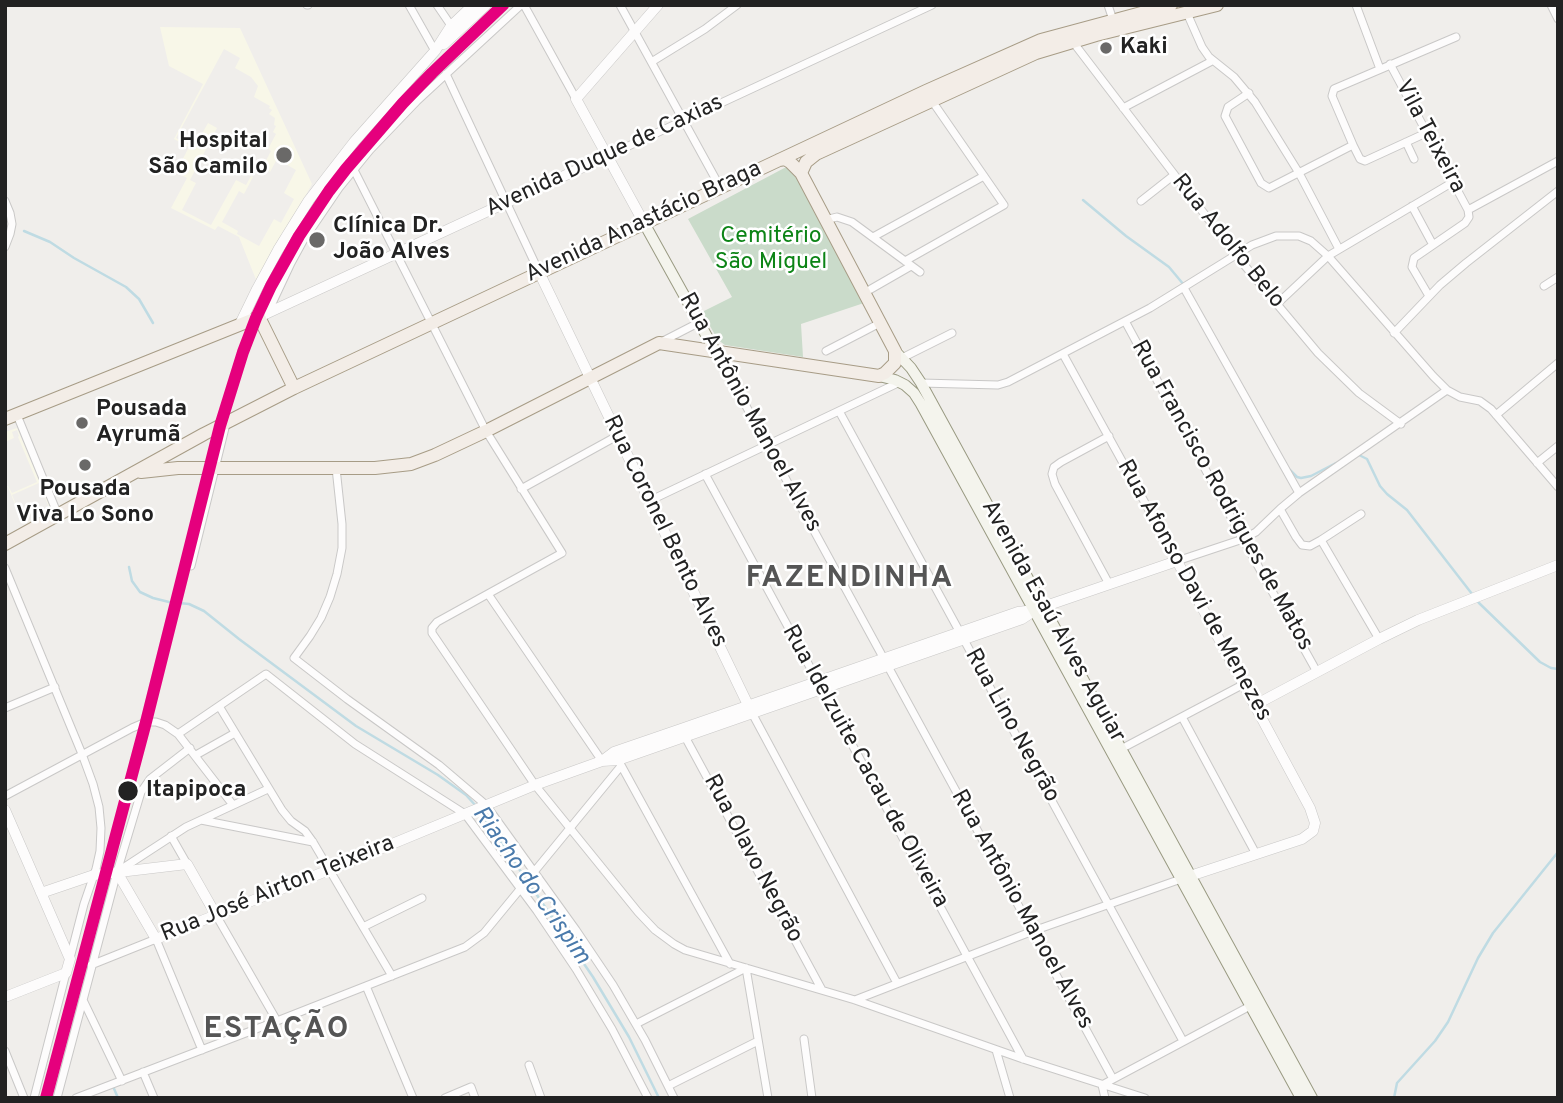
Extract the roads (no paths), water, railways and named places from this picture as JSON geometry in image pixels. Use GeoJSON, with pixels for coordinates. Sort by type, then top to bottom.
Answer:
{"type":"FeatureCollection","features":[{"type":"Feature","properties":{"kind":"main road","name":"Avenida Anastácio Braga"},"geometry":{"type":"LineString","coordinates":[[5,544],[294,388],[720,187],[929,96],[1005,61],[1041,40],[1171,5]]}},
{"type":"Feature","properties":{"kind":"main road","name":"Avenida Anastácio Braga"},"geometry":{"type":"LineString","coordinates":[[1005,61],[1217,5]]}},
{"type":"Feature","properties":{"kind":"main road","name":"Avenida Anastácio Braga"},"geometry":{"type":"LineString","coordinates":[[801,173],[806,162],[816,154],[929,96]]}},
{"type":"Feature","properties":{"kind":"main road"},"geometry":{"type":"LineString","coordinates":[[779,160],[785,159],[801,173]]}},
{"type":"Feature","properties":{"kind":"main road","name":"Avenida Esaú Alves Aguiar"},"geometry":{"type":"LineString","coordinates":[[801,173],[880,323],[899,355],[921,383],[978,498],[1255,1004],[1312,1098]]}},
{"type":"Feature","properties":{"kind":"main road","name":"Rua Antônio Manoel Alves"},"geometry":{"type":"LineString","coordinates":[[644,223],[715,351]]}},
{"type":"Feature","properties":{"kind":"main road","name":"Avenida Duque de Caxias"},"geometry":{"type":"LineString","coordinates":[[11,417],[264,315]]}},
{"type":"Feature","properties":{"kind":"main road"},"geometry":{"type":"LineString","coordinates":[[264,315],[294,388]]}},
{"type":"Feature","properties":{"kind":"main road","name":"Avenida Anastácio Braga"},"geometry":{"type":"LineString","coordinates":[[130,475],[161,469],[384,468],[411,464],[486,431],[659,344]]}},
{"type":"Feature","properties":{"kind":"main road"},"geometry":{"type":"LineString","coordinates":[[659,344],[879,376],[900,382],[921,383]]}},
{"type":"Feature","properties":{"kind":"main road"},"geometry":{"type":"LineString","coordinates":[[879,376],[889,370],[899,355]]}},
{"type":"Feature","properties":{"kind":"main road","name":"Avenida Esaú Alves Aguiar"},"geometry":{"type":"LineString","coordinates":[[900,382],[917,398],[978,498]]}},
{"type":"Feature","properties":{"kind":"main road","name":"Avenida Esaú Alves Aguiar"},"geometry":{"type":"LineString","coordinates":[[1255,1004],[1301,1098]]}},
{"type":"Feature","properties":{"kind":"street"},"geometry":{"type":"LineString","coordinates":[[409,5],[435,51]]}},
{"type":"Feature","properties":{"kind":"street"},"geometry":{"type":"LineString","coordinates":[[437,5],[453,30]]}},
{"type":"Feature","properties":{"kind":"street"},"geometry":{"type":"LineString","coordinates":[[240,324],[278,250],[309,200],[366,128],[473,5]]}},
{"type":"Feature","properties":{"kind":"street"},"geometry":{"type":"LineString","coordinates":[[453,30],[486,5]]}},
{"type":"Feature","properties":{"kind":"street"},"geometry":{"type":"LineString","coordinates":[[264,315],[303,241],[328,202],[354,170],[446,74],[523,5]]}},
{"type":"Feature","properties":{"kind":"street","name":"Rua Antônio Manoel Alves"},"geometry":{"type":"LineString","coordinates":[[523,5],[644,223]]}},
{"type":"Feature","properties":{"kind":"street"},"geometry":{"type":"LineString","coordinates":[[621,5],[720,187]]}},
{"type":"Feature","properties":{"kind":"street"},"geometry":{"type":"LineString","coordinates":[[576,99],[658,5]]}},
{"type":"Feature","properties":{"kind":"street"},"geometry":{"type":"LineString","coordinates":[[653,61],[705,29],[737,5]]}},
{"type":"Feature","properties":{"kind":"street","name":"Avenida Duque de Caxias"},"geometry":{"type":"LineString","coordinates":[[264,315],[932,5]]}},
{"type":"Feature","properties":{"kind":"street"},"geometry":{"type":"LineString","coordinates":[[1108,5],[1113,20]]}},
{"type":"Feature","properties":{"kind":"street","name":"Vila Teixeira"},"geometry":{"type":"LineString","coordinates":[[1356,5],[1380,69]]}},
{"type":"Feature","properties":{"kind":"street"},"geometry":{"type":"LineString","coordinates":[[1552,5],[1558,19]]}},
{"type":"Feature","properties":{"kind":"street"},"geometry":{"type":"LineString","coordinates":[[1187,13],[1202,47],[1212,61],[1234,77],[1249,93],[1299,173],[1339,249]]}},
{"type":"Feature","properties":{"kind":"street","name":"Vila Teixeira"},"geometry":{"type":"LineString","coordinates":[[1353,145],[1332,91],[1456,37]]}},
{"type":"Feature","properties":{"kind":"street","name":"Rua Adolfo Belo"},"geometry":{"type":"LineString","coordinates":[[1073,42],[1235,254],[1318,353],[1370,402],[1401,424]]}},
{"type":"Feature","properties":{"kind":"street"},"geometry":{"type":"LineString","coordinates":[[1123,108],[1212,61]]}},
{"type":"Feature","properties":{"kind":"street","name":"Vila Teixeira"},"geometry":{"type":"LineString","coordinates":[[1390,64],[1468,210]]}},
{"type":"Feature","properties":{"kind":"street","name":"Rua Coronel Bento Alves"},"geometry":{"type":"LineString","coordinates":[[446,74],[589,378],[750,709],[897,983]]}},
{"type":"Feature","properties":{"kind":"street"},"geometry":{"type":"LineString","coordinates":[[1249,93],[1228,107],[1225,116],[1265,187],[1271,188],[1353,145],[1359,157],[1366,161],[1426,133]]}},
{"type":"Feature","properties":{"kind":"street"},"geometry":{"type":"LineString","coordinates":[[864,293],[1004,205],[929,96]]}},
{"type":"Feature","properties":{"kind":"street"},"geometry":{"type":"LineString","coordinates":[[1406,142],[1414,159]]}},
{"type":"Feature","properties":{"kind":"street"},"geometry":{"type":"LineString","coordinates":[[1429,296],[1412,264],[1413,258],[1467,221],[1470,215],[1468,210],[1558,161]]}},
{"type":"Feature","properties":{"kind":"street"},"geometry":{"type":"LineString","coordinates":[[354,170],[486,431],[562,553],[437,622],[432,628],[434,635],[535,785],[638,912],[655,930],[685,950],[855,1000],[996,1050],[1145,1098]]}},
{"type":"Feature","properties":{"kind":"street"},"geometry":{"type":"LineString","coordinates":[[1141,201],[1174,175]]}},
{"type":"Feature","properties":{"kind":"street"},"geometry":{"type":"LineString","coordinates":[[873,237],[984,176]]}},
{"type":"Feature","properties":{"kind":"street"},"geometry":{"type":"LineString","coordinates":[[1277,304],[1328,256],[1452,182]]}},
{"type":"Feature","properties":{"kind":"street"},"geometry":{"type":"LineString","coordinates":[[1394,332],[1429,296],[1480,251],[1558,191]]}},
{"type":"Feature","properties":{"kind":"street"},"geometry":{"type":"LineString","coordinates":[[5,201],[12,223],[5,247]]}},
{"type":"Feature","properties":{"kind":"street"},"geometry":{"type":"LineString","coordinates":[[1412,206],[1433,245]]}},
{"type":"Feature","properties":{"kind":"street"},"geometry":{"type":"LineString","coordinates":[[825,220],[837,217],[847,219],[920,272]]}},
{"type":"Feature","properties":{"kind":"street"},"geometry":{"type":"LineString","coordinates":[[921,383],[998,385],[1020,377],[1184,288],[1260,241],[1276,236],[1299,236],[1311,241],[1328,256],[1447,390],[1480,401],[1496,415],[1558,487]]}},
{"type":"Feature","properties":{"kind":"street"},"geometry":{"type":"LineString","coordinates":[[1544,286],[1558,277]]}},
{"type":"Feature","properties":{"kind":"street"},"geometry":{"type":"LineString","coordinates":[[1184,288],[1299,494]]}},
{"type":"Feature","properties":{"kind":"street","name":"Rua Francisco Rodrigues de Matos"},"geometry":{"type":"LineString","coordinates":[[1125,321],[1317,672]]}},
{"type":"Feature","properties":{"kind":"street"},"geometry":{"type":"LineString","coordinates":[[659,344],[699,322]]}},
{"type":"Feature","properties":{"kind":"street"},"geometry":{"type":"LineString","coordinates":[[827,351],[880,323]]}},
{"type":"Feature","properties":{"kind":"street"},"geometry":{"type":"LineString","coordinates":[[899,355],[952,333]]}},
{"type":"Feature","properties":{"kind":"street","name":"Rua Antônio Manoel Alves"},"geometry":{"type":"LineString","coordinates":[[715,351],[1113,1079]]}},
{"type":"Feature","properties":{"kind":"street","name":"Rua Afonso Davi de Menezes"},"geometry":{"type":"LineString","coordinates":[[1063,354],[1311,808],[1315,823],[1313,831],[1302,839],[1256,854]]}},
{"type":"Feature","properties":{"kind":"street"},"geometry":{"type":"LineString","coordinates":[[1496,415],[1558,363]]}},
{"type":"Feature","properties":{"kind":"street"},"geometry":{"type":"LineString","coordinates":[[649,501],[900,382]]}},
{"type":"Feature","properties":{"kind":"street"},"geometry":{"type":"LineString","coordinates":[[1177,561],[1243,539],[1261,528],[1299,494],[1447,390]]}},
{"type":"Feature","properties":{"kind":"street","name":"Rua Lino Negrão"},"geometry":{"type":"LineString","coordinates":[[839,411],[1183,1041]]}},
{"type":"Feature","properties":{"kind":"street"},"geometry":{"type":"LineString","coordinates":[[11,417],[58,515]]}},
{"type":"Feature","properties":{"kind":"street"},"geometry":{"type":"LineString","coordinates":[[191,566],[212,468],[227,422]]}},
{"type":"Feature","properties":{"kind":"street"},"geometry":{"type":"LineString","coordinates":[[522,489],[617,436]]}},
{"type":"Feature","properties":{"kind":"street"},"geometry":{"type":"LineString","coordinates":[[1109,436],[1061,462],[1054,467],[1052,474],[1109,584]]}},
{"type":"Feature","properties":{"kind":"street"},"geometry":{"type":"LineString","coordinates":[[1537,463],[1558,446]]}},
{"type":"Feature","properties":{"kind":"street"},"geometry":{"type":"LineString","coordinates":[[336,468],[342,524],[342,548],[337,574],[321,618],[294,658],[346,699],[439,765],[486,805],[594,957],[636,1024],[674,1098]]}},
{"type":"Feature","properties":{"kind":"street","name":"Rua Idelzuite Cacau de Oliveira"},"geometry":{"type":"LineString","coordinates":[[705,474],[1023,1059]]}},
{"type":"Feature","properties":{"kind":"street"},"geometry":{"type":"LineString","coordinates":[[1280,509],[1302,545],[1310,546],[1361,514]]}},
{"type":"Feature","properties":{"kind":"street"},"geometry":{"type":"LineString","coordinates":[[1321,540],[1379,639]]}},
{"type":"Feature","properties":{"kind":"street","name":"Rua José Airton Teixeira"},"geometry":{"type":"LineString","coordinates":[[91,965],[535,785],[601,761],[618,759],[750,709],[962,636],[1018,612],[1039,609],[1177,561]]}},
{"type":"Feature","properties":{"kind":"street"},"geometry":{"type":"LineString","coordinates":[[1255,705],[1418,620],[1558,565]]}},
{"type":"Feature","properties":{"kind":"street"},"geometry":{"type":"LineString","coordinates":[[5,569],[82,754],[93,783],[100,817],[101,845],[94,875],[84,904],[34,1098]]}},
{"type":"Feature","properties":{"kind":"street"},"geometry":{"type":"LineString","coordinates":[[488,594],[601,761]]}},
{"type":"Feature","properties":{"kind":"street"},"geometry":{"type":"LineString","coordinates":[[178,734],[266,674],[355,744],[465,814],[565,951],[602,1011],[647,1098]]}},
{"type":"Feature","properties":{"kind":"street"},"geometry":{"type":"LineString","coordinates":[[1117,752],[1244,684]]}},
{"type":"Feature","properties":{"kind":"street"},"geometry":{"type":"LineString","coordinates":[[5,708],[55,687]]}},
{"type":"Feature","properties":{"kind":"street"},"geometry":{"type":"LineString","coordinates":[[219,706],[288,819],[305,831],[313,842],[392,976]]}},
{"type":"Feature","properties":{"kind":"street"},"geometry":{"type":"LineString","coordinates":[[855,1000],[1033,931],[1256,854],[1182,717]]}},
{"type":"Feature","properties":{"kind":"street"},"geometry":{"type":"LineString","coordinates":[[5,796],[146,722],[156,722],[178,734],[233,805]]}},
{"type":"Feature","properties":{"kind":"street"},"geometry":{"type":"LineString","coordinates":[[196,755],[235,733]]}},
{"type":"Feature","properties":{"kind":"street","name":"Rua Olavo Negrão"},"geometry":{"type":"LineString","coordinates":[[683,733],[822,990]]}},
{"type":"Feature","properties":{"kind":"street"},"geometry":{"type":"LineString","coordinates":[[57,1098],[91,965],[143,787],[154,775],[190,748]]}},
{"type":"Feature","properties":{"kind":"street"},"geometry":{"type":"LineString","coordinates":[[534,872],[570,828],[618,759],[730,964]]}},
{"type":"Feature","properties":{"kind":"street"},"geometry":{"type":"LineString","coordinates":[[117,872],[200,820],[268,789]]}},
{"type":"Feature","properties":{"kind":"street"},"geometry":{"type":"LineString","coordinates":[[5,810],[70,959]]}},
{"type":"Feature","properties":{"kind":"street"},"geometry":{"type":"LineString","coordinates":[[200,820],[313,842]]}},
{"type":"Feature","properties":{"kind":"street"},"geometry":{"type":"LineString","coordinates":[[171,836],[277,1021]]}},
{"type":"Feature","properties":{"kind":"street"},"geometry":{"type":"LineString","coordinates":[[41,893],[94,875],[187,864]]}},
{"type":"Feature","properties":{"kind":"street"},"geometry":{"type":"LineString","coordinates":[[117,872],[156,939],[202,1050]]}},
{"type":"Feature","properties":{"kind":"street"},"geometry":{"type":"LineString","coordinates":[[76,1098],[471,943],[484,933],[521,888]]}},
{"type":"Feature","properties":{"kind":"street"},"geometry":{"type":"LineString","coordinates":[[363,927],[422,898]]}},
{"type":"Feature","properties":{"kind":"street"},"geometry":{"type":"LineString","coordinates":[[636,1024],[746,968]]}},
{"type":"Feature","properties":{"kind":"street"},"geometry":{"type":"LineString","coordinates":[[746,968],[768,1098]]}},
{"type":"Feature","properties":{"kind":"street"},"geometry":{"type":"LineString","coordinates":[[5,997],[66,973]]}},
{"type":"Feature","properties":{"kind":"street"},"geometry":{"type":"LineString","coordinates":[[366,986],[413,1098]]}},
{"type":"Feature","properties":{"kind":"street"},"geometry":{"type":"LineString","coordinates":[[82,999],[122,1081]]}},
{"type":"Feature","properties":{"kind":"street"},"geometry":{"type":"LineString","coordinates":[[1102,1085],[1255,1004]]}},
{"type":"Feature","properties":{"kind":"street"},"geometry":{"type":"LineString","coordinates":[[804,1039],[812,1098]]}},
{"type":"Feature","properties":{"kind":"street"},"geometry":{"type":"LineString","coordinates":[[668,1086],[758,1041]]}},
{"type":"Feature","properties":{"kind":"street"},"geometry":{"type":"LineString","coordinates":[[996,1050],[1010,1098]]}},
{"type":"Feature","properties":{"kind":"street"},"geometry":{"type":"LineString","coordinates":[[5,1051],[24,1098]]}},
{"type":"Feature","properties":{"kind":"street"},"geometry":{"type":"LineString","coordinates":[[529,1065],[541,1098]]}},
{"type":"Feature","properties":{"kind":"street"},"geometry":{"type":"LineString","coordinates":[[144,1072],[154,1098]]}},
{"type":"Feature","properties":{"kind":"street"},"geometry":{"type":"LineString","coordinates":[[1102,1085],[1105,1098]]}},
{"type":"Feature","properties":{"kind":"street"},"geometry":{"type":"LineString","coordinates":[[445,1098],[471,1087],[475,1098]]}},
{"type":"Feature","properties":{"kind":"waterway"},"geometry":{"type":"LineString","coordinates":[[1083,200],[1169,267],[1184,285]]}},
{"type":"Feature","properties":{"kind":"waterway","name":"Riacho do Crispim"},"geometry":{"type":"LineString","coordinates":[[24,231],[50,242],[126,287],[139,299],[153,323]]}},
{"type":"Feature","properties":{"kind":"waterway"},"geometry":{"type":"LineString","coordinates":[[1359,455],[1367,459],[1380,486],[1407,510],[1479,603],[1540,662],[1558,669]]}},
{"type":"Feature","properties":{"kind":"waterway"},"geometry":{"type":"LineString","coordinates":[[1290,470],[1301,478],[1311,476],[1336,463]]}},
{"type":"Feature","properties":{"kind":"waterway","name":"Riacho do Crispim"},"geometry":{"type":"LineString","coordinates":[[129,567],[132,581],[140,592],[169,602]]}},
{"type":"Feature","properties":{"kind":"waterway","name":"Riacho do Crispim"},"geometry":{"type":"LineString","coordinates":[[179,603],[204,611],[356,726],[466,795],[593,977],[629,1037],[659,1098]]}},
{"type":"Feature","properties":{"kind":"waterway"},"geometry":{"type":"LineString","coordinates":[[1394,1098],[1397,1083],[1435,1041],[1448,1022],[1478,958],[1493,933],[1558,852]]}},
{"type":"Feature","properties":{"kind":"waterway"},"geometry":{"type":"LineString","coordinates":[[112,1084],[118,1098]]}},
{"type":"Feature","properties":{"kind":"place","name":"Kaki"},"geometry":{"type":"Point","coordinates":[1106,48]}},
{"type":"Feature","properties":{"kind":"place","name":"Hospital São Camilo"},"geometry":{"type":"Point","coordinates":[284,155]}},
{"type":"Feature","properties":{"kind":"place","name":"Clínica Dr. João Alves"},"geometry":{"type":"Point","coordinates":[317,240]}},
{"type":"Feature","properties":{"kind":"place","name":"Pousada Ayrumã"},"geometry":{"type":"Point","coordinates":[82,423]}},
{"type":"Feature","properties":{"kind":"place","name":"Pousada Viva Lo Sono"},"geometry":{"type":"Point","coordinates":[85,465]}},
{"type":"Feature","properties":{"kind":"place","name":"Itapipoca"},"geometry":{"type":"Point","coordinates":[128,791]}},
{"type":"Feature","properties":{"kind":"district","name":"FAZENDINHA"},"geometry":{"type":"Point","coordinates":[850,580]}},
{"type":"Feature","properties":{"kind":"district","name":"ESTAÇÃO"},"geometry":{"type":"Point","coordinates":[277,1031]}},
{"type":"Feature","properties":{"kind":"park label","name":"Cemitério São Miguel"},"geometry":{"type":"Point","coordinates":[771,250]}}]}
